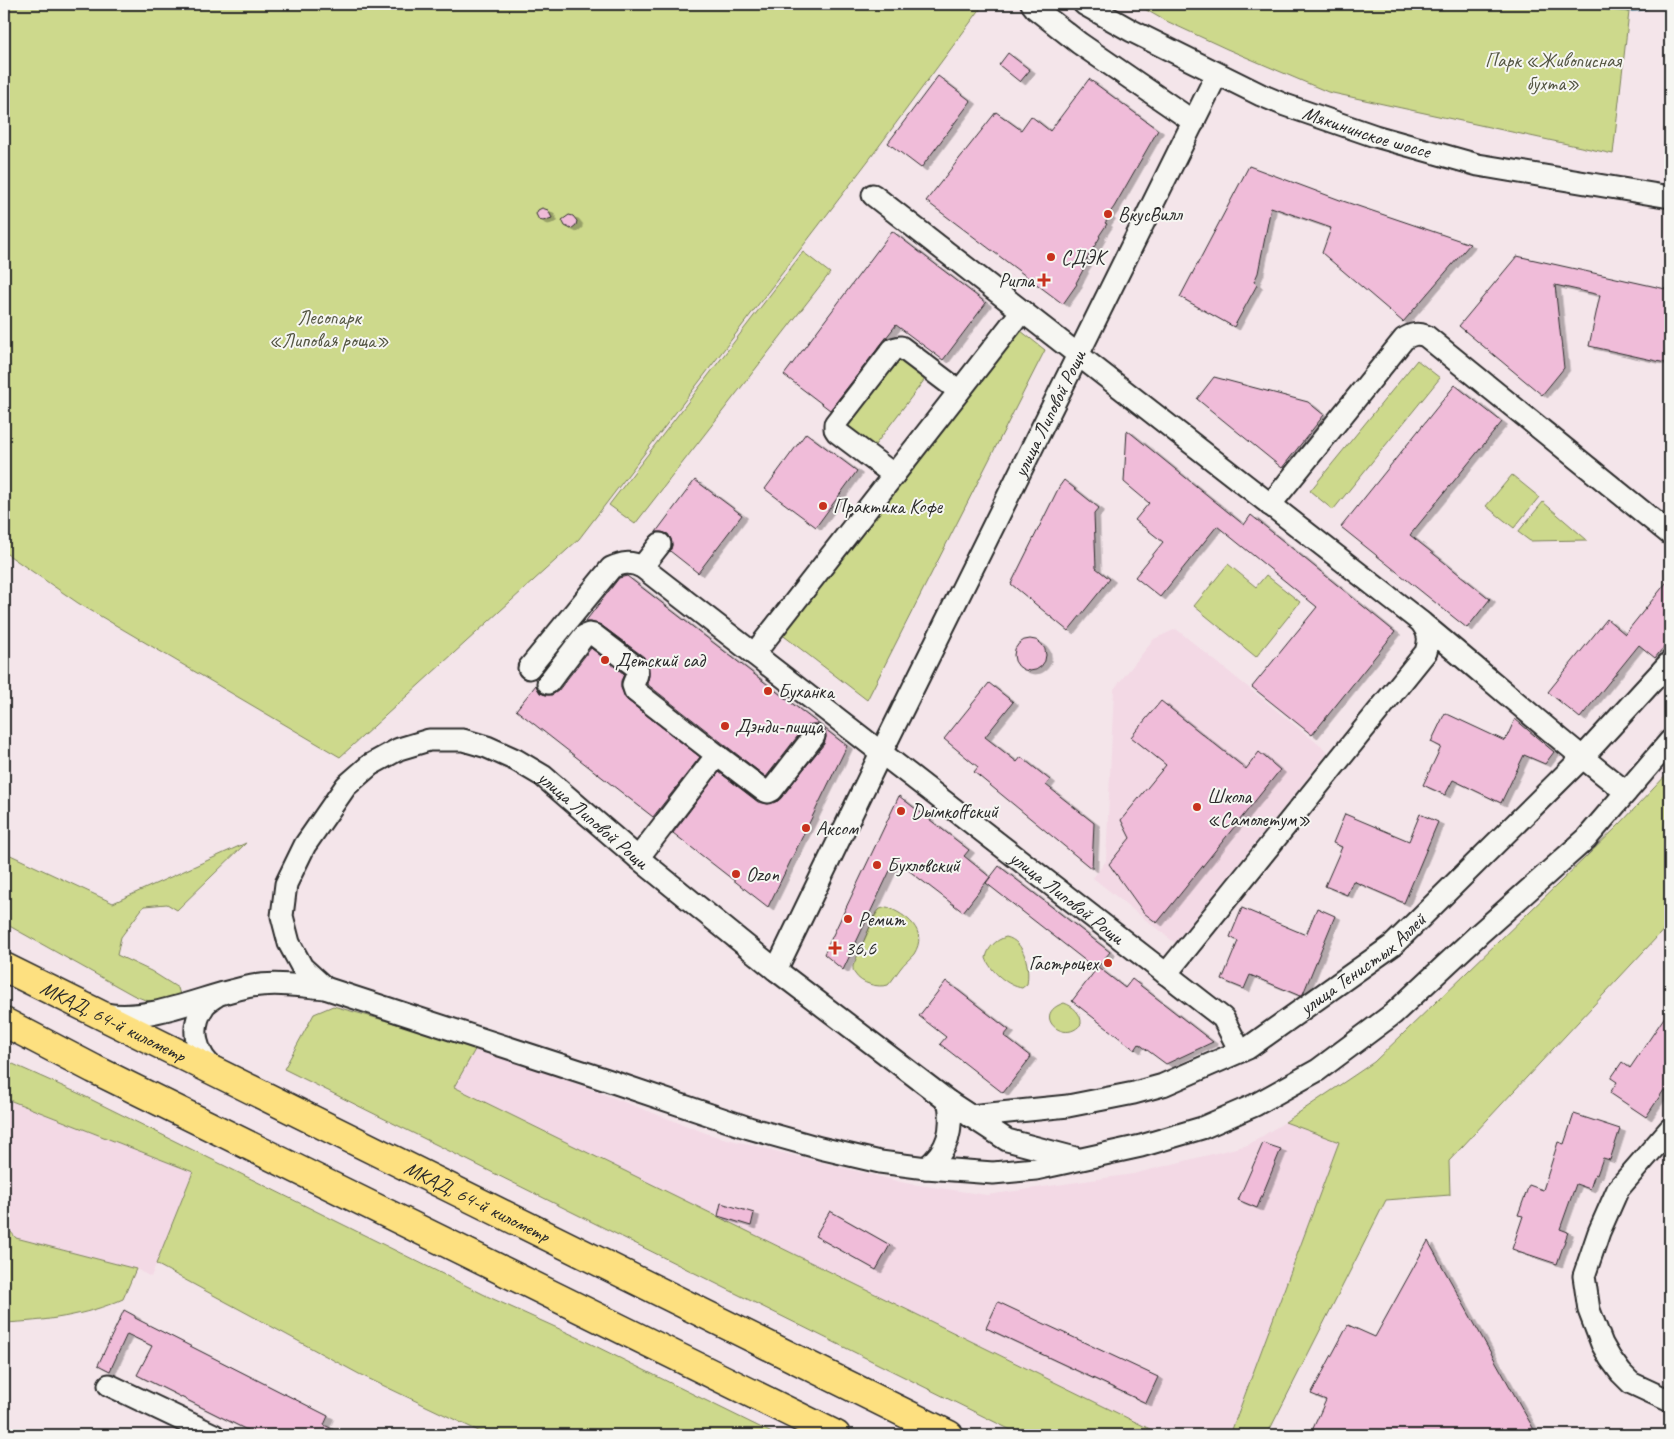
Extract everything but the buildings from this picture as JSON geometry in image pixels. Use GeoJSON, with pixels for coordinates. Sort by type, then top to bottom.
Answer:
{"type":"FeatureCollection","features":[{"type":"Feature","properties":{"kind":"highway","name":"МКАД, 64-й километр"},"geometry":{"type":"LineString","coordinates":[[4,967],[949,1435]]}},
{"type":"Feature","properties":{"kind":"highway"},"geometry":{"type":"LineString","coordinates":[[4,1022],[112,1078],[836,1435]]}},
{"type":"Feature","properties":{"kind":"street"},"geometry":{"type":"LineString","coordinates":[[1032,4],[1079,42],[1194,122]]}},
{"type":"Feature","properties":{"kind":"street","name":"Мякининское шоссе"},"geometry":{"type":"LineString","coordinates":[[1084,4],[1132,31],[1285,105],[1375,136],[1468,162],[1670,197]]}},
{"type":"Feature","properties":{"kind":"street","name":"улица Липовой Рощи"},"geometry":{"type":"LineString","coordinates":[[881,753],[1218,74]]}},
{"type":"Feature","properties":{"kind":"street"},"geometry":{"type":"LineString","coordinates":[[873,195],[984,291],[1022,311],[1421,622],[1582,758],[1626,792]]}},
{"type":"Feature","properties":{"kind":"street"},"geometry":{"type":"LineString","coordinates":[[754,654],[1022,311]]}},
{"type":"Feature","properties":{"kind":"street"},"geometry":{"type":"LineString","coordinates":[[1270,505],[1404,339],[1410,334],[1419,334],[1426,336],[1670,534]]}},
{"type":"Feature","properties":{"kind":"street"},"geometry":{"type":"LineString","coordinates":[[894,475],[835,429],[836,424],[892,349],[901,347],[959,391]]}},
{"type":"Feature","properties":{"kind":"street"},"geometry":{"type":"LineString","coordinates":[[529,668],[610,568],[623,563],[634,563],[642,567],[660,544]]}},
{"type":"Feature","properties":{"kind":"street","name":"улица Липовой Рощи"},"geometry":{"type":"LineString","coordinates":[[642,567],[705,626],[754,654],[881,753],[1016,869],[1166,974],[1223,1018],[1240,1051]]}},
{"type":"Feature","properties":{"kind":"street"},"geometry":{"type":"LineString","coordinates":[[1166,974],[1426,652],[1430,641],[1428,631],[1421,622]]}},
{"type":"Feature","properties":{"kind":"street"},"geometry":{"type":"LineString","coordinates":[[548,683],[584,636],[594,635],[636,668],[637,676],[632,685],[635,691],[768,792],[772,790],[814,736]]}},
{"type":"Feature","properties":{"kind":"street","name":"улица Тенистых Аллей"},"geometry":{"type":"LineString","coordinates":[[970,1116],[1068,1106],[1119,1097],[1163,1085],[1248,1048],[1393,945],[1582,758],[1670,662]]}},
{"type":"Feature","properties":{"kind":"street","name":"улица Липовой Рощи"},"geometry":{"type":"LineString","coordinates":[[325,988],[302,967],[289,943],[282,916],[286,884],[305,845],[346,786],[370,765],[399,748],[429,740],[463,740],[486,747],[516,760],[543,776],[638,858],[776,970],[970,1116],[1007,1140],[1078,1159]]}},
{"type":"Feature","properties":{"kind":"street"},"geometry":{"type":"LineString","coordinates":[[97,1013],[121,1017],[142,1015],[254,986],[285,985],[325,988],[749,1128],[820,1148],[871,1160],[926,1168],[993,1172],[1036,1169],[1141,1146],[1202,1128],[1255,1105],[1318,1070],[1393,1014],[1586,839],[1670,741]]}},
{"type":"Feature","properties":{"kind":"street"},"geometry":{"type":"LineString","coordinates":[[776,970],[881,753]]}},
{"type":"Feature","properties":{"kind":"street"},"geometry":{"type":"LineString","coordinates":[[638,858],[717,755]]}},
{"type":"Feature","properties":{"kind":"street"},"geometry":{"type":"LineString","coordinates":[[285,985],[291,981],[297,971],[299,961]]}},
{"type":"Feature","properties":{"kind":"street"},"geometry":{"type":"LineString","coordinates":[[216,996],[205,1004],[199,1015],[196,1029],[197,1044],[201,1055],[208,1065],[218,1072]]}},
{"type":"Feature","properties":{"kind":"street"},"geometry":{"type":"LineString","coordinates":[[926,1168],[937,1160],[945,1148],[950,1134],[950,1102]]}},
{"type":"Feature","properties":{"kind":"street"},"geometry":{"type":"LineString","coordinates":[[1670,1129],[1618,1189],[1599,1232],[1584,1276],[1589,1310],[1602,1344],[1610,1358],[1621,1373],[1632,1383],[1670,1401]]}},
{"type":"Feature","properties":{"kind":"street"},"geometry":{"type":"LineString","coordinates":[[109,1385],[214,1435]]}},
{"type":"Feature","properties":{"kind":"shaded area","name":"Школа «Самолетум»"},"geometry":{"type":"Polygon","coordinates":[[[1176,629],[1328,752],[1175,943],[1093,878],[1106,861],[1114,689],[1154,639],[1176,629]]]}},
{"type":"Feature","properties":{"kind":"shaded area"},"geometry":{"type":"Polygon","coordinates":[[[477,1046],[711,1135],[905,1183],[987,1195],[1133,1174],[1248,1145],[1285,1122],[1339,1142],[1230,1435],[1162,1435],[454,1087],[477,1046]]]}},
{"type":"Feature","properties":{"kind":"shaded area"},"geometry":{"type":"Polygon","coordinates":[[[4,1098],[193,1172],[151,1277],[136,1269],[16,1238],[4,1224],[4,1098]]]}},
{"type":"Feature","properties":{"kind":"green space","name":"Лесопарк «Липовая роща»"},"geometry":{"type":"Polygon","coordinates":[[[4,4],[984,4],[871,157],[579,539],[340,757],[78,603],[4,552],[4,4]]]}},
{"type":"Feature","properties":{"kind":"green space","name":"Парк «Живописная бухта»"},"geometry":{"type":"Polygon","coordinates":[[[1136,4],[1573,4],[1629,12],[1613,154],[1328,92],[1227,49],[1162,19],[1136,4]]]}},
{"type":"Feature","properties":{"kind":"green space"},"geometry":{"type":"Polygon","coordinates":[[[803,252],[830,273],[635,524],[609,505],[803,252]]]}},
{"type":"Feature","properties":{"kind":"green space"},"geometry":{"type":"Polygon","coordinates":[[[1016,327],[1045,350],[867,700],[780,633],[1016,327]]]}},
{"type":"Feature","properties":{"kind":"green space"},"geometry":{"type":"Polygon","coordinates":[[[897,357],[925,379],[872,449],[844,427],[897,357]]]}},
{"type":"Feature","properties":{"kind":"green space"},"geometry":{"type":"Polygon","coordinates":[[[1417,360],[1440,378],[1333,510],[1310,491],[1417,360]]]}},
{"type":"Feature","properties":{"kind":"green space"},"geometry":{"type":"Polygon","coordinates":[[[1512,475],[1539,497],[1514,528],[1486,506],[1512,475]]]}},
{"type":"Feature","properties":{"kind":"green space"},"geometry":{"type":"Polygon","coordinates":[[[1543,502],[1587,540],[1530,541],[1518,532],[1543,502]]]}},
{"type":"Feature","properties":{"kind":"green space"},"geometry":{"type":"Polygon","coordinates":[[[1228,564],[1256,587],[1266,575],[1300,602],[1256,657],[1194,606],[1228,564]]]}},
{"type":"Feature","properties":{"kind":"green space"},"geometry":{"type":"Polygon","coordinates":[[[1670,771],[1670,923],[1449,1161],[1450,1195],[1386,1200],[1267,1435],[1230,1435],[1339,1142],[1285,1122],[1374,1062],[1620,824],[1670,771]]]}},
{"type":"Feature","properties":{"kind":"green space"},"geometry":{"type":"Polygon","coordinates":[[[246,843],[177,910],[167,904],[144,906],[121,937],[117,955],[151,971],[178,988],[181,998],[157,1002],[133,995],[4,923],[4,852],[113,903],[246,843]]]}},
{"type":"Feature","properties":{"kind":"green space"},"geometry":{"type":"Polygon","coordinates":[[[887,907],[901,914],[913,924],[919,938],[918,945],[914,954],[888,985],[865,983],[854,972],[853,966],[875,915],[880,909],[887,907]]]}},
{"type":"Feature","properties":{"kind":"green space"},"geometry":{"type":"Polygon","coordinates":[[[1006,937],[1018,944],[1025,956],[1028,978],[1027,984],[1022,988],[1000,977],[991,968],[986,958],[993,945],[1006,937]]]}},
{"type":"Feature","properties":{"kind":"green space"},"geometry":{"type":"Polygon","coordinates":[[[1064,1003],[1074,1008],[1081,1020],[1081,1024],[1074,1030],[1066,1032],[1053,1026],[1050,1020],[1050,1014],[1054,1008],[1064,1003]]]}},
{"type":"Feature","properties":{"kind":"green space"},"geometry":{"type":"Polygon","coordinates":[[[333,1006],[477,1046],[454,1087],[1162,1435],[1021,1435],[284,1069],[314,1014],[333,1006]]]}},
{"type":"Feature","properties":{"kind":"green space"},"geometry":{"type":"Polygon","coordinates":[[[4,1060],[80,1094],[491,1298],[575,1336],[776,1435],[487,1435],[359,1374],[156,1264],[193,1172],[4,1098],[4,1060]]]}},
{"type":"Feature","properties":{"kind":"green space"},"geometry":{"type":"Polygon","coordinates":[[[4,1224],[16,1238],[136,1269],[123,1299],[94,1310],[65,1317],[4,1323],[4,1224]]]}},
{"type":"Feature","properties":{"kind":"water"},"geometry":{"type":"Polygon","coordinates":[[[1573,4],[1655,4],[1639,11],[1616,11],[1573,4]]]}},
{"type":"Feature","properties":{"kind":"place","name":"ВкусВилл"},"geometry":{"type":"Point","coordinates":[1108,214]}},
{"type":"Feature","properties":{"kind":"place","name":"СДЭК"},"geometry":{"type":"Point","coordinates":[1051,257]}},
{"type":"Feature","properties":{"kind":"place","name":"Ригла"},"geometry":{"type":"Point","coordinates":[1044,280]}},
{"type":"Feature","properties":{"kind":"place","name":"Практика Кофе"},"geometry":{"type":"Point","coordinates":[823,506]}},
{"type":"Feature","properties":{"kind":"place","name":"Детский сад"},"geometry":{"type":"Point","coordinates":[605,660]}},
{"type":"Feature","properties":{"kind":"place","name":"Буханка"},"geometry":{"type":"Point","coordinates":[768,691]}},
{"type":"Feature","properties":{"kind":"place","name":"Дэнди-пицца"},"geometry":{"type":"Point","coordinates":[725,726]}},
{"type":"Feature","properties":{"kind":"place","name":"Школа «Самолетум»"},"geometry":{"type":"Point","coordinates":[1197,807]}},
{"type":"Feature","properties":{"kind":"place","name":"Dымкoffский"},"geometry":{"type":"Point","coordinates":[901,811]}},
{"type":"Feature","properties":{"kind":"place","name":"Аксом"},"geometry":{"type":"Point","coordinates":[806,828]}},
{"type":"Feature","properties":{"kind":"place","name":"Бухловский"},"geometry":{"type":"Point","coordinates":[877,865]}},
{"type":"Feature","properties":{"kind":"place","name":"Ozon"},"geometry":{"type":"Point","coordinates":[736,874]}},
{"type":"Feature","properties":{"kind":"place","name":"Ремит"},"geometry":{"type":"Point","coordinates":[848,919]}},
{"type":"Feature","properties":{"kind":"place","name":"36,6"},"geometry":{"type":"Point","coordinates":[835,948]}},
{"type":"Feature","properties":{"kind":"place","name":"Гастроцех"},"geometry":{"type":"Point","coordinates":[1108,963]}}]}
